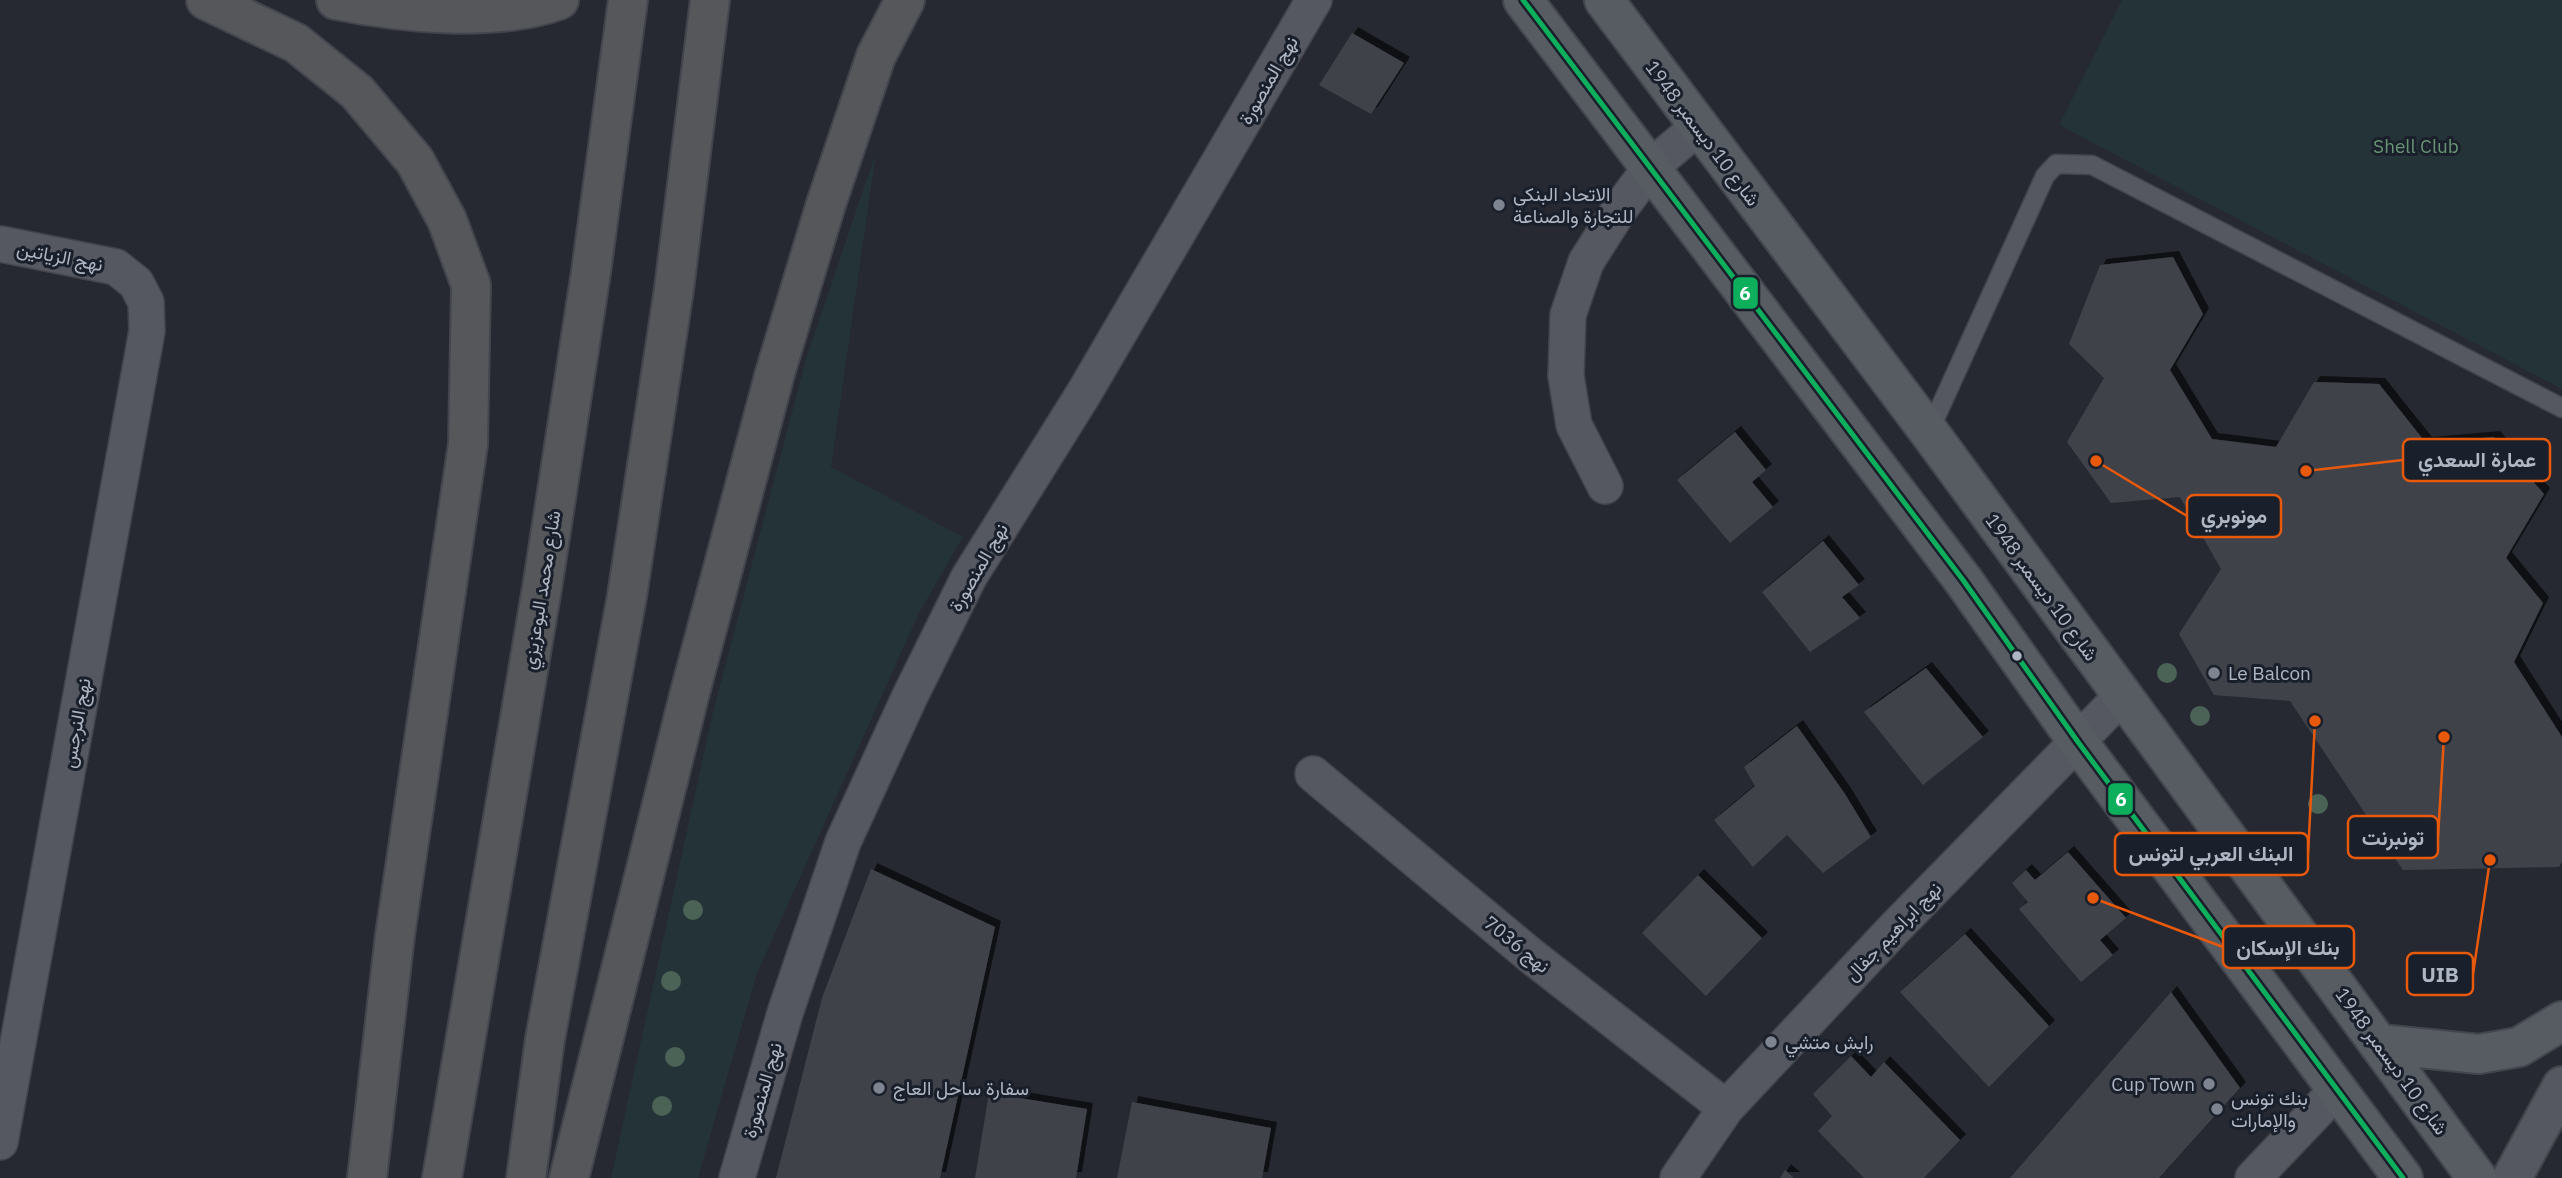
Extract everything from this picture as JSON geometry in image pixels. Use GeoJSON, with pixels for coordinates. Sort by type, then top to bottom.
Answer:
{"type":"FeatureCollection","features":[{"type":"Feature","properties":{"kind":"highway"},"geometry":{"type":"LineString","coordinates":[[205,0],[296,43],[357,92],[415,161],[447,220],[471,285],[468,444],[395,935],[367,1178]]}},
{"type":"Feature","properties":{"kind":"highway"},"geometry":{"type":"LineString","coordinates":[[336,0],[384,9],[466,14],[540,7],[559,0]]}},
{"type":"Feature","properties":{"kind":"highway","name":"شارع محمد البوعزيزي"},"geometry":{"type":"LineString","coordinates":[[442,1178],[555,501],[591,272],[628,0]]}},
{"type":"Feature","properties":{"kind":"highway"},"geometry":{"type":"LineString","coordinates":[[526,1178],[545,1039],[627,596],[674,289],[710,0]]}},
{"type":"Feature","properties":{"kind":"highway"},"geometry":{"type":"LineString","coordinates":[[569,1178],[689,696],[775,373],[826,204],[876,56],[905,0]]}},
{"type":"Feature","properties":{"kind":"main road"},"geometry":{"type":"LineString","coordinates":[[1524,0],[1963,580],[2078,742],[2403,1178]]}},
{"type":"Feature","properties":{"kind":"main road","name":"شارع 10 ديسمبر 1948"},"geometry":{"type":"LineString","coordinates":[[1604,0],[1929,432],[2477,1178]]}},
{"type":"Feature","properties":{"kind":"main road"},"geometry":{"type":"LineString","coordinates":[[2380,1044],[2479,1054],[2519,1047],[2562,1021]]}},
{"type":"Feature","properties":{"kind":"street","name":"نهج المنصورة"},"geometry":{"type":"LineString","coordinates":[[737,1178],[785,1013],[843,842],[939,636],[969,577],[1084,393],[1314,0]]}},
{"type":"Feature","properties":{"kind":"street"},"geometry":{"type":"LineString","coordinates":[[1605,486],[1574,425],[1566,376],[1568,315],[1586,262],[1619,210],[1651,167],[1698,127]]}},
{"type":"Feature","properties":{"kind":"street","name":"نهج الزياتين"},"geometry":{"type":"LineString","coordinates":[[0,244],[116,267],[136,283],[146,302]]}},
{"type":"Feature","properties":{"kind":"street","name":"نهج النرجس"},"geometry":{"type":"LineString","coordinates":[[0,1142],[147,331],[146,302]]}},
{"type":"Feature","properties":{"kind":"street","name":"نهج ابراهيم جفال"},"geometry":{"type":"LineString","coordinates":[[1678,1178],[1726,1108],[1893,930],[2122,696]]}},
{"type":"Feature","properties":{"kind":"street","name":"نهج 7036"},"geometry":{"type":"LineString","coordinates":[[1313,774],[1530,955],[1726,1108]]}},
{"type":"Feature","properties":{"kind":"street"},"geometry":{"type":"LineString","coordinates":[[2512,1178],[2562,1086]]}},
{"type":"Feature","properties":{"kind":"street"},"geometry":{"type":"LineString","coordinates":[[2253,1178],[2338,1089]]}},
{"type":"Feature","properties":{"kind":"lane"},"geometry":{"type":"LineString","coordinates":[[1929,432],[2045,176],[2056,164],[2072,163],[2092,165],[2562,408]]}},
{"type":"Feature","properties":{"kind":"green space","name":"Shell Club"},"geometry":{"type":"Polygon","coordinates":[[[2122,0],[2562,0],[2562,389],[2059,125],[2122,0]]]}},
{"type":"Feature","properties":{"kind":"green space"},"geometry":{"type":"Polygon","coordinates":[[[876,152],[831,467],[963,537],[919,613],[757,973],[698,1178],[611,1178],[713,712],[806,359],[876,152]]]}},
{"type":"Feature","properties":{"kind":"building"},"geometry":{"type":"Polygon","coordinates":[[[1352,33],[1404,63],[1371,114],[1319,85],[1352,33]]]}},
{"type":"Feature","properties":{"kind":"building"},"geometry":{"type":"Polygon","coordinates":[[[2173,257],[2203,314],[2170,370],[2212,439],[2276,447],[2314,382],[2379,384],[2426,443],[2494,437],[2544,494],[2506,558],[2543,603],[2514,662],[2562,737],[2562,861],[2559,867],[2403,870],[2290,701],[2214,695],[2179,634],[2221,569],[2180,497],[2111,503],[2067,442],[2104,378],[2069,344],[2100,265],[2173,257]]]}},
{"type":"Feature","properties":{"kind":"building"},"geometry":{"type":"Polygon","coordinates":[[[1735,432],[1766,470],[1752,482],[1773,507],[1730,543],[1677,480],[1735,432]]]}},
{"type":"Feature","properties":{"kind":"building"},"geometry":{"type":"Polygon","coordinates":[[[1823,541],[1859,585],[1842,597],[1860,618],[1810,652],[1762,592],[1823,541]]]}},
{"type":"Feature","properties":{"kind":"building"},"geometry":{"type":"Polygon","coordinates":[[[1926,668],[1983,737],[1923,785],[1864,712],[1926,668]]]}},
{"type":"Feature","properties":{"kind":"building"},"geometry":{"type":"Polygon","coordinates":[[[1797,726],[1845,794],[1871,837],[1823,873],[1787,835],[1753,867],[1714,820],[1755,786],[1744,767],[1797,726]]]}},
{"type":"Feature","properties":{"kind":"building"},"geometry":{"type":"Polygon","coordinates":[[[2068,852],[2126,918],[2100,940],[2113,955],[2081,982],[2019,909],[2028,902],[2012,883],[2026,870],[2035,880],[2068,852]]]}},
{"type":"Feature","properties":{"kind":"building","name":"سفارة ساحل العاج"},"geometry":{"type":"Polygon","coordinates":[[[871,869],[995,927],[940,1178],[776,1178],[822,998],[871,869]]]}},
{"type":"Feature","properties":{"kind":"building"},"geometry":{"type":"Polygon","coordinates":[[[1698,875],[1762,938],[1706,996],[1642,933],[1698,875]]]}},
{"type":"Feature","properties":{"kind":"building"},"geometry":{"type":"Polygon","coordinates":[[[1965,934],[2049,1026],[1989,1087],[1900,992],[1965,934]]]}},
{"type":"Feature","properties":{"kind":"building"},"geometry":{"type":"Polygon","coordinates":[[[2171,992],[2240,1088],[2159,1178],[2010,1178],[2171,992]]]}},
{"type":"Feature","properties":{"kind":"building"},"geometry":{"type":"Polygon","coordinates":[[[1851,1056],[1871,1077],[1884,1062],[1960,1140],[1924,1178],[1864,1178],[1818,1131],[1832,1116],[1813,1094],[1851,1056]]]}},
{"type":"Feature","properties":{"kind":"building"},"geometry":{"type":"Polygon","coordinates":[[[989,1093],[1087,1109],[1076,1178],[975,1178],[989,1093]]]}},
{"type":"Feature","properties":{"kind":"building"},"geometry":{"type":"Polygon","coordinates":[[[1132,1102],[1271,1128],[1262,1178],[1117,1178],[1132,1102]]]}},
{"type":"Feature","properties":{"kind":"building"},"geometry":{"type":"Polygon","coordinates":[[[1785,1170],[1794,1178],[1780,1178],[1785,1170]]]}},
{"type":"Feature","properties":{"kind":"transit line","name":"6"},"geometry":{"type":"LineString","coordinates":[[1523,0],[1963,580],[2078,742],[2403,1178]]}},
{"type":"Feature","properties":{"kind":"place","name":"الاتحاد البنكي للتجارة والصناعة"},"geometry":{"type":"Point","coordinates":[1499,205]}},
{"type":"Feature","properties":{"kind":"place","name":"مونوبري"},"geometry":{"type":"Point","coordinates":[2096,461]}},
{"type":"Feature","properties":{"kind":"place","name":"عمارة السعدي"},"geometry":{"type":"Point","coordinates":[2306,471]}},
{"type":"Feature","properties":{"kind":"place","name":"Le Balcon"},"geometry":{"type":"Point","coordinates":[2214,673]}},
{"type":"Feature","properties":{"kind":"place","name":"البنك العربي لتونس"},"geometry":{"type":"Point","coordinates":[2315,721]}},
{"type":"Feature","properties":{"kind":"place","name":"تونبرنت"},"geometry":{"type":"Point","coordinates":[2444,737]}},
{"type":"Feature","properties":{"kind":"place","name":"UIB"},"geometry":{"type":"Point","coordinates":[2490,860]}},
{"type":"Feature","properties":{"kind":"place","name":"بنك الإسكان"},"geometry":{"type":"Point","coordinates":[2093,898]}},
{"type":"Feature","properties":{"kind":"place","name":"رابش متشي"},"geometry":{"type":"Point","coordinates":[1771,1042]}},
{"type":"Feature","properties":{"kind":"place","name":"Cup Town"},"geometry":{"type":"Point","coordinates":[2209,1084]}},
{"type":"Feature","properties":{"kind":"place","name":"سفارة ساحل العاج"},"geometry":{"type":"Point","coordinates":[879,1088]}},
{"type":"Feature","properties":{"kind":"place","name":"بنك تونس والإمارات"},"geometry":{"type":"Point","coordinates":[2217,1109]}}]}
